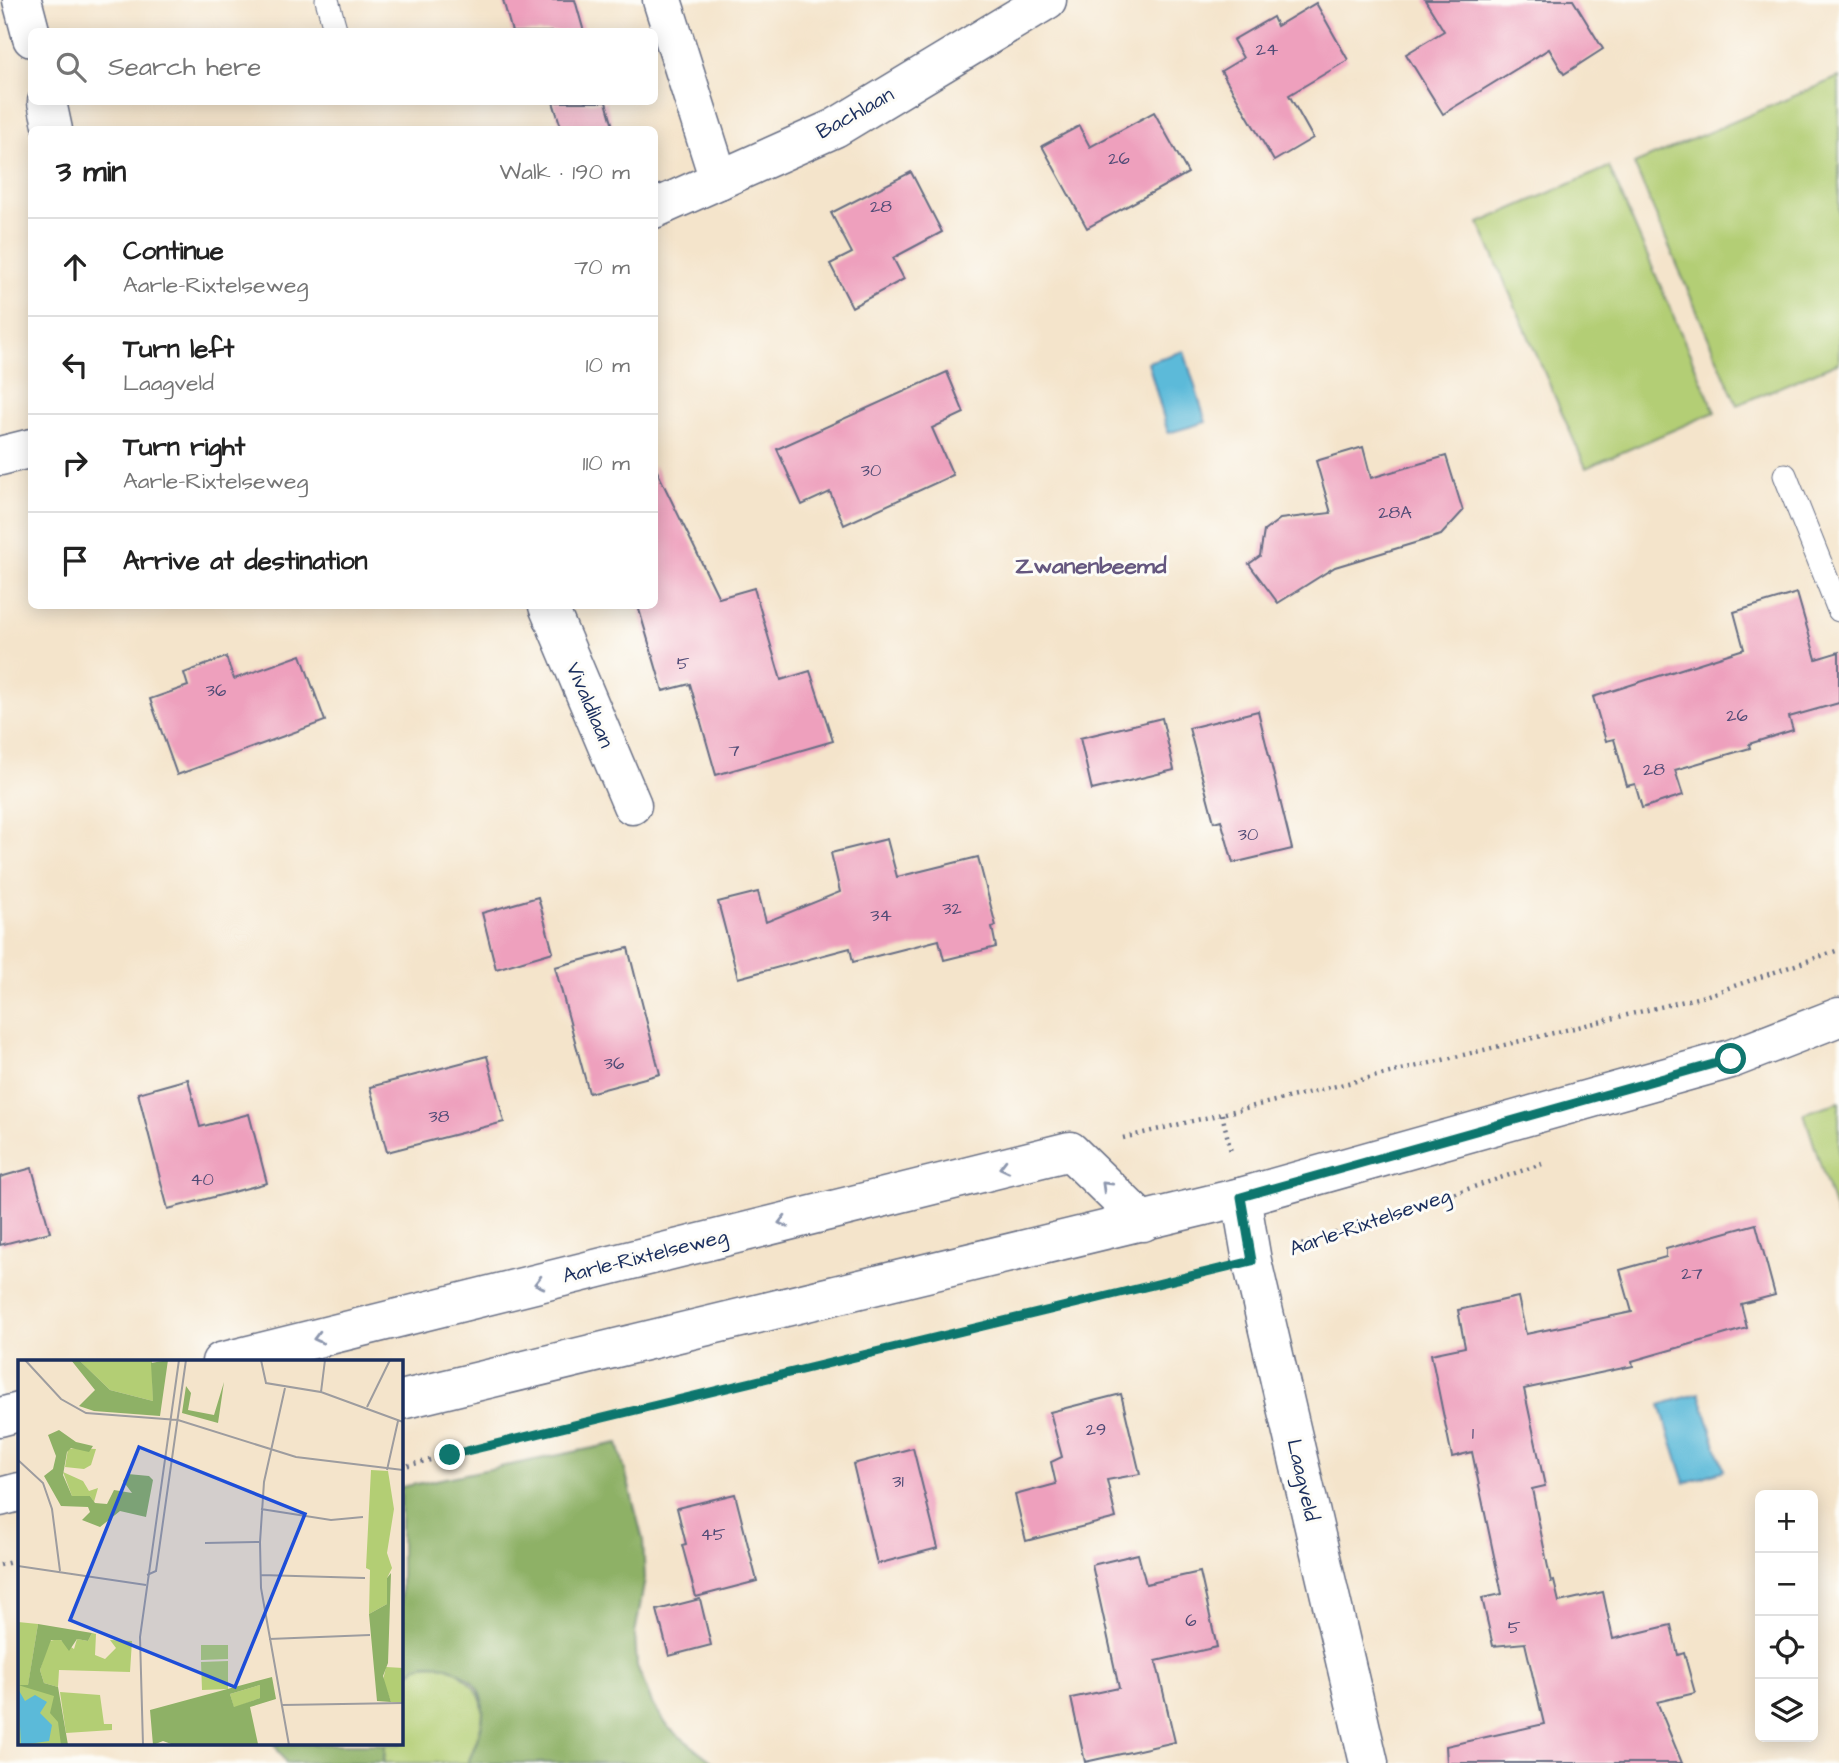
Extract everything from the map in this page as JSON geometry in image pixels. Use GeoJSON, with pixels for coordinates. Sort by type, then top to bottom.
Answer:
{"type":"FeatureCollection","features":[{"type":"Feature","properties":{"kind":"street"},"geometry":{"type":"LineString","coordinates":[[22,0],[29,28]]}},
{"type":"Feature","properties":{"kind":"street"},"geometry":{"type":"LineString","coordinates":[[662,0],[719,180]]}},
{"type":"Feature","properties":{"kind":"street","name":"Bachlaan"},"geometry":{"type":"LineString","coordinates":[[658,207],[835,128],[1047,0]]}},
{"type":"Feature","properties":{"kind":"street"},"geometry":{"type":"LineString","coordinates":[[48,105],[52,126]]}},
{"type":"Feature","properties":{"kind":"street"},"geometry":{"type":"LineString","coordinates":[[0,456],[28,449]]}},
{"type":"Feature","properties":{"kind":"street","name":"Vivaldilaan"},"geometry":{"type":"LineString","coordinates":[[549,609],[632,805]]}},
{"type":"Feature","properties":{"kind":"street"},"geometry":{"type":"LineString","coordinates":[[402,1400],[1241,1197],[1731,1059],[1839,1017]]}},
{"type":"Feature","properties":{"kind":"street"},"geometry":{"type":"LineString","coordinates":[[1070,1151],[1143,1222]]}},
{"type":"Feature","properties":{"kind":"street","name":"Aarle-Rixtelseweg"},"geometry":{"type":"LineString","coordinates":[[229,1360],[1070,1151]]}},
{"type":"Feature","properties":{"kind":"street","name":"Laagveld"},"geometry":{"type":"LineString","coordinates":[[1241,1197],[1252,1261],[1369,1763]]}},
{"type":"Feature","properties":{"kind":"street"},"geometry":{"type":"LineString","coordinates":[[0,1417],[18,1412]]}},
{"type":"Feature","properties":{"kind":"street"},"geometry":{"type":"LineString","coordinates":[[0,1497],[18,1492]]}},
{"type":"Feature","properties":{"kind":"lane"},"geometry":{"type":"LineString","coordinates":[[327,0],[335,28]]}},
{"type":"Feature","properties":{"kind":"lane"},"geometry":{"type":"LineString","coordinates":[[1786,475],[1839,610]]}},
{"type":"Feature","properties":{"kind":"path"},"geometry":{"type":"LineString","coordinates":[[1070,1151],[1705,996],[1839,950]]}},
{"type":"Feature","properties":{"kind":"path","name":"Aarle-Rixtelseweg"},"geometry":{"type":"LineString","coordinates":[[402,1467],[1252,1261],[1552,1160]]}},
{"type":"Feature","properties":{"kind":"path"},"geometry":{"type":"LineString","coordinates":[[0,1565],[18,1560]]}},
{"type":"Feature","properties":{"kind":"green space"},"geometry":{"type":"Polygon","coordinates":[[[1839,77],[1839,362],[1737,405],[1634,164],[1839,77]]]}},
{"type":"Feature","properties":{"kind":"green space"},"geometry":{"type":"Polygon","coordinates":[[[1609,167],[1715,412],[1586,468],[1479,223],[1609,167]]]}},
{"type":"Feature","properties":{"kind":"green space"},"geometry":{"type":"Polygon","coordinates":[[[1839,1102],[1839,1223],[1804,1113],[1839,1102]]]}},
{"type":"Feature","properties":{"kind":"green space"},"geometry":{"type":"Polygon","coordinates":[[[618,1443],[643,1540],[645,1579],[635,1634],[637,1666],[652,1703],[669,1728],[714,1763],[468,1763],[483,1716],[482,1700],[474,1684],[458,1672],[431,1664],[416,1667],[402,1680],[402,1487],[618,1443]]]}},
{"type":"Feature","properties":{"kind":"green space"},"geometry":{"type":"Polygon","coordinates":[[[446,1664],[462,1676],[479,1696],[482,1707],[480,1731],[468,1763],[384,1763],[385,1746],[402,1746],[402,1679],[419,1665],[446,1664]]]}},
{"type":"Feature","properties":{"kind":"green space"},"geometry":{"type":"Polygon","coordinates":[[[275,1746],[385,1746],[384,1762],[286,1763],[275,1746]]]}},
{"type":"Feature","properties":{"kind":"water"},"geometry":{"type":"Polygon","coordinates":[[[1184,351],[1206,422],[1168,433],[1148,362],[1184,351]]]}},
{"type":"Feature","properties":{"kind":"water"},"geometry":{"type":"Polygon","coordinates":[[[1699,1393],[1724,1470],[1685,1483],[1660,1405],[1699,1393]]]}},
{"type":"Feature","properties":{"kind":"building"},"geometry":{"type":"Polygon","coordinates":[[[503,0],[575,0],[583,28],[511,28],[503,0]]]}},
{"type":"Feature","properties":{"kind":"building"},"geometry":{"type":"Polygon","coordinates":[[[1425,0],[1573,0],[1603,49],[1564,74],[1549,49],[1443,114],[1406,54],[1444,31],[1425,0]]]}},
{"type":"Feature","properties":{"kind":"building"},"geometry":{"type":"Polygon","coordinates":[[[1316,3],[1348,60],[1289,95],[1313,138],[1274,161],[1221,71],[1243,58],[1233,40],[1273,17],[1277,26],[1316,3]]]}},
{"type":"Feature","properties":{"kind":"building"},"geometry":{"type":"Polygon","coordinates":[[[554,105],[607,105],[613,126],[561,126],[554,105]]]}},
{"type":"Feature","properties":{"kind":"building"},"geometry":{"type":"Polygon","coordinates":[[[1154,112],[1188,173],[1087,228],[1042,146],[1079,126],[1090,147],[1154,112]]]}},
{"type":"Feature","properties":{"kind":"building"},"geometry":{"type":"Polygon","coordinates":[[[911,172],[942,232],[893,258],[904,279],[852,307],[830,264],[852,253],[831,213],[911,172]]]}},
{"type":"Feature","properties":{"kind":"building"},"geometry":{"type":"Polygon","coordinates":[[[947,372],[964,413],[932,428],[953,475],[844,525],[830,492],[802,505],[777,449],[947,372]]]}},
{"type":"Feature","properties":{"kind":"building"},"geometry":{"type":"Polygon","coordinates":[[[1363,447],[1371,478],[1446,456],[1463,511],[1441,535],[1335,567],[1278,603],[1249,564],[1260,556],[1264,531],[1280,519],[1331,513],[1316,461],[1363,447]]]}},
{"type":"Feature","properties":{"kind":"building"},"geometry":{"type":"Polygon","coordinates":[[[658,473],[719,598],[754,588],[781,680],[810,671],[833,741],[716,775],[690,684],[663,691],[639,609],[658,609],[658,473]]]}},
{"type":"Feature","properties":{"kind":"building"},"geometry":{"type":"Polygon","coordinates":[[[1797,593],[1816,659],[1839,652],[1839,703],[1789,717],[1793,730],[1749,744],[1750,748],[1675,770],[1683,795],[1642,808],[1635,784],[1627,786],[1614,739],[1606,741],[1593,697],[1744,649],[1734,612],[1797,593]]]}},
{"type":"Feature","properties":{"kind":"building"},"geometry":{"type":"Polygon","coordinates":[[[301,655],[325,721],[177,775],[150,699],[188,686],[184,673],[226,657],[234,679],[301,655]]]}},
{"type":"Feature","properties":{"kind":"building"},"geometry":{"type":"Polygon","coordinates":[[[1258,711],[1292,849],[1233,863],[1221,820],[1214,822],[1189,728],[1258,711]]]}},
{"type":"Feature","properties":{"kind":"building"},"geometry":{"type":"Polygon","coordinates":[[[1162,718],[1174,770],[1092,790],[1080,738],[1162,718]]]}},
{"type":"Feature","properties":{"kind":"building"},"geometry":{"type":"Polygon","coordinates":[[[887,839],[897,877],[978,857],[996,926],[992,927],[996,947],[944,960],[939,940],[853,962],[850,948],[738,978],[718,902],[758,892],[766,922],[840,892],[831,853],[887,839]]]}},
{"type":"Feature","properties":{"kind":"building"},"geometry":{"type":"Polygon","coordinates":[[[538,897],[553,952],[496,969],[482,913],[538,897]]]}},
{"type":"Feature","properties":{"kind":"building"},"geometry":{"type":"Polygon","coordinates":[[[628,948],[660,1074],[589,1093],[555,967],[628,948]]]}},
{"type":"Feature","properties":{"kind":"building"},"geometry":{"type":"Polygon","coordinates":[[[487,1056],[504,1122],[387,1152],[370,1087],[487,1056]]]}},
{"type":"Feature","properties":{"kind":"building"},"geometry":{"type":"Polygon","coordinates":[[[188,1079],[200,1127],[249,1114],[267,1183],[168,1209],[138,1093],[188,1079]]]}},
{"type":"Feature","properties":{"kind":"building"},"geometry":{"type":"Polygon","coordinates":[[[32,1168],[50,1232],[0,1245],[0,1177],[32,1168]]]}},
{"type":"Feature","properties":{"kind":"building"},"geometry":{"type":"Polygon","coordinates":[[[1756,1224],[1775,1295],[1741,1304],[1747,1328],[1632,1361],[1633,1366],[1524,1389],[1545,1486],[1532,1489],[1551,1582],[1554,1581],[1559,1602],[1603,1592],[1613,1639],[1671,1625],[1678,1655],[1684,1653],[1695,1693],[1657,1702],[1682,1763],[1447,1763],[1446,1746],[1544,1724],[1525,1643],[1493,1646],[1482,1598],[1502,1594],[1472,1452],[1452,1457],[1431,1354],[1465,1347],[1458,1310],[1518,1297],[1526,1334],[1632,1312],[1620,1270],[1666,1257],[1666,1249],[1756,1224]]]}},
{"type":"Feature","properties":{"kind":"building"},"geometry":{"type":"Polygon","coordinates":[[[1121,1394],[1140,1474],[1107,1480],[1116,1518],[1026,1541],[1015,1495],[1056,1484],[1051,1462],[1062,1457],[1050,1412],[1121,1394]]]}},
{"type":"Feature","properties":{"kind":"building"},"geometry":{"type":"Polygon","coordinates":[[[913,1448],[938,1548],[877,1564],[853,1464],[913,1448]]]}},
{"type":"Feature","properties":{"kind":"building"},"geometry":{"type":"Polygon","coordinates":[[[735,1494],[757,1581],[696,1597],[682,1545],[686,1544],[677,1508],[735,1494]]]}},
{"type":"Feature","properties":{"kind":"building"},"geometry":{"type":"Polygon","coordinates":[[[1138,1554],[1146,1584],[1200,1572],[1217,1647],[1156,1661],[1175,1742],[1085,1762],[1071,1698],[1119,1688],[1092,1565],[1138,1554]]]}},
{"type":"Feature","properties":{"kind":"building"},"geometry":{"type":"Polygon","coordinates":[[[700,1599],[711,1645],[669,1656],[657,1610],[700,1599]]]}},
{"type":"Feature","properties":{"kind":"district","name":"Zwanenbeemd"},"geometry":{"type":"Point","coordinates":[1091,566]}},
{"type":"Feature","properties":{"kind":"route"},"geometry":{"type":"LineString","coordinates":[[450,1455],[1252,1261],[1241,1197],[1731,1059]]}}]}
